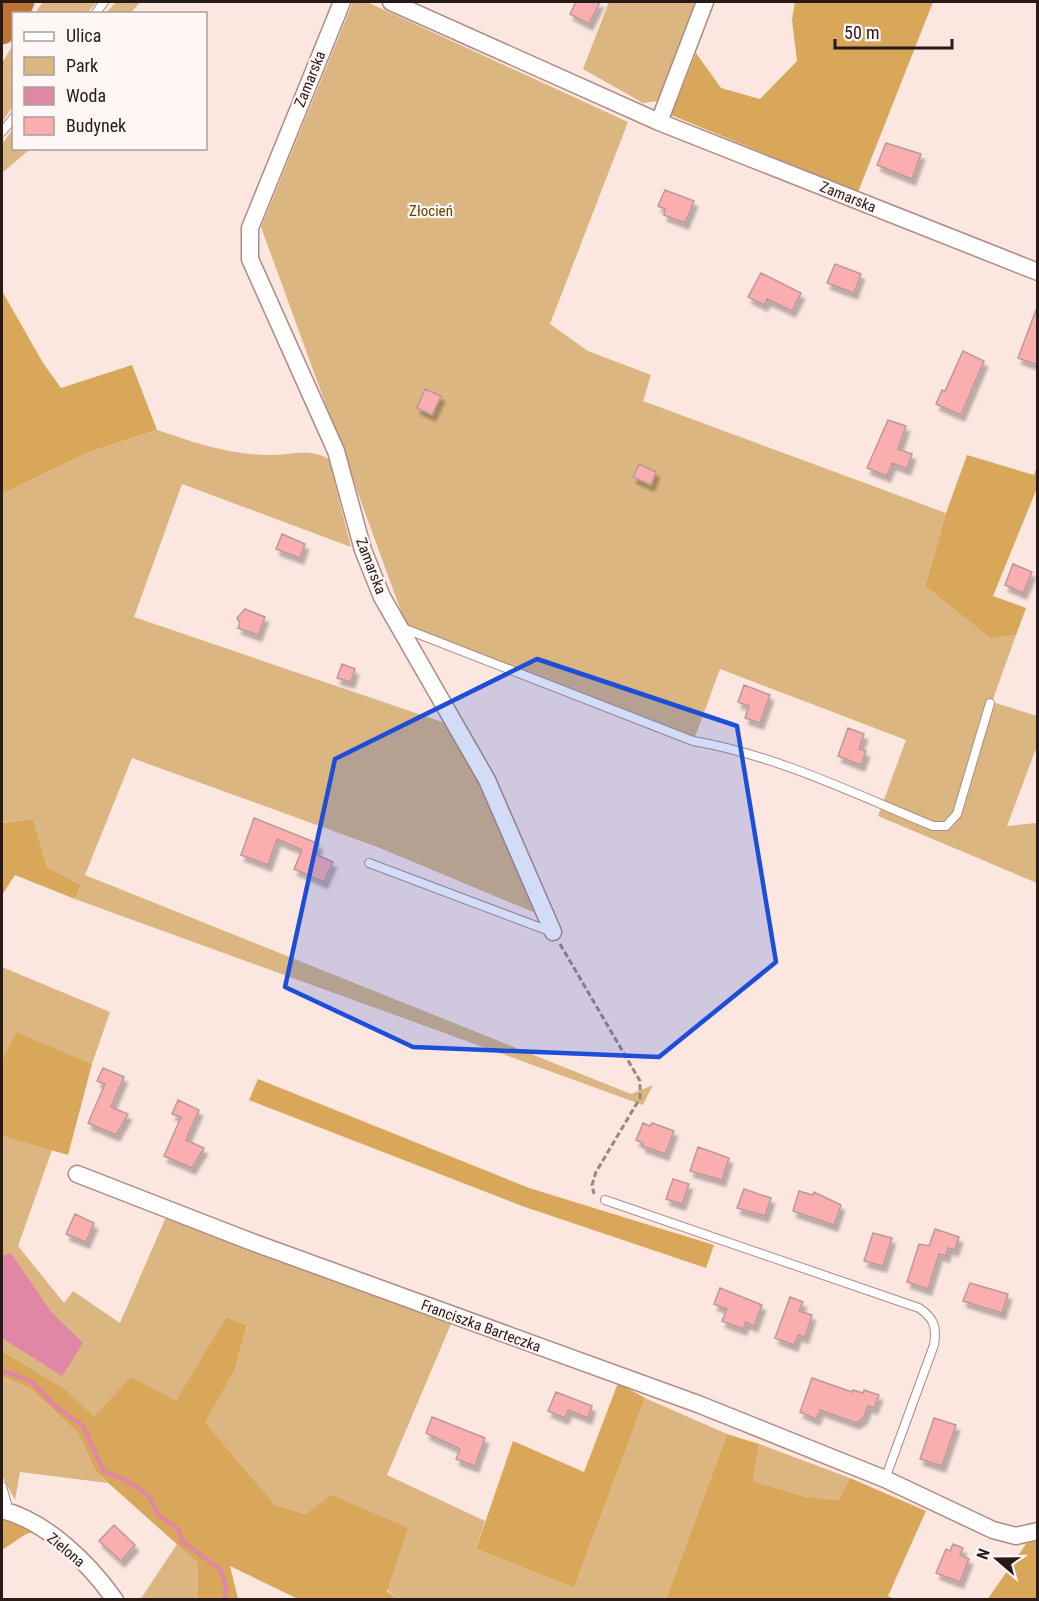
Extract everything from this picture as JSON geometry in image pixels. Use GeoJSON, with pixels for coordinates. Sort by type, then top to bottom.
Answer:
{"type":"FeatureCollection","features":[{"type":"Feature","properties":{"kind":"highway"},"geometry":{"type":"LineString","coordinates":[[2,29],[12,14]]}},
{"type":"Feature","properties":{"kind":"street","name":"Zamarska"},"geometry":{"type":"LineString","coordinates":[[342,2],[250,228],[250,259],[336,451],[363,550],[382,597],[402,627],[486,780],[553,932]]}},
{"type":"Feature","properties":{"kind":"street","name":"Zamarska"},"geometry":{"type":"LineString","coordinates":[[391,2],[659,122],[1038,272]]}},
{"type":"Feature","properties":{"kind":"street"},"geometry":{"type":"LineString","coordinates":[[659,122],[705,2]]}},
{"type":"Feature","properties":{"kind":"street","name":"Franciszka Barteczka"},"geometry":{"type":"LineString","coordinates":[[78,1174],[252,1242],[688,1400],[885,1479],[993,1530],[1016,1536],[1038,1531]]}},
{"type":"Feature","properties":{"kind":"street","name":"Zielona"},"geometry":{"type":"LineString","coordinates":[[5,1511],[29,1521],[68,1549],[102,1582],[115,1599]]}},
{"type":"Feature","properties":{"kind":"lane"},"geometry":{"type":"LineString","coordinates":[[2,132],[12,120]]}},
{"type":"Feature","properties":{"kind":"lane"},"geometry":{"type":"LineString","coordinates":[[402,627],[693,741],[727,747],[799,771],[933,826],[946,826],[957,814],[990,703]]}},
{"type":"Feature","properties":{"kind":"lane"},"geometry":{"type":"LineString","coordinates":[[369,863],[553,932]]}},
{"type":"Feature","properties":{"kind":"lane"},"geometry":{"type":"LineString","coordinates":[[605,1200],[919,1308],[930,1315],[936,1329],[934,1344],[885,1479]]}},
{"type":"Feature","properties":{"kind":"lane","name":"Zielona"},"geometry":{"type":"LineString","coordinates":[[2,1486],[5,1511]]}},
{"type":"Feature","properties":{"kind":"path"},"geometry":{"type":"LineString","coordinates":[[553,932],[640,1081],[639,1098],[596,1172],[592,1185],[594,1194],[605,1200]]}},
{"type":"Feature","properties":{"kind":"highlighted area"},"geometry":{"type":"Polygon","coordinates":[[[537,659],[737,726],[776,962],[659,1057],[413,1047],[285,987],[335,759],[537,659]]]}},
{"type":"Feature","properties":{"kind":"green space"},"geometry":{"type":"Polygon","coordinates":[[[43,2],[97,2],[88,12],[36,12],[43,2]]]}},
{"type":"Feature","properties":{"kind":"green space"},"geometry":{"type":"Polygon","coordinates":[[[116,2],[140,2],[132,12],[107,12],[116,2]]]}},
{"type":"Feature","properties":{"kind":"green space","name":"Złocień"},"geometry":{"type":"Polygon","coordinates":[[[353,2],[367,2],[628,122],[550,324],[588,351],[651,375],[643,401],[946,513],[925,586],[991,639],[1016,635],[992,702],[1037,716],[1037,746],[1007,826],[1037,823],[1037,883],[878,816],[906,740],[720,669],[695,737],[406,625],[261,227],[353,2]]]}},
{"type":"Feature","properties":{"kind":"green space"},"geometry":{"type":"Polygon","coordinates":[[[609,2],[696,2],[658,101],[643,103],[583,69],[609,2]]]}},
{"type":"Feature","properties":{"kind":"green space"},"geometry":{"type":"Polygon","coordinates":[[[12,47],[12,107],[2,122],[2,63],[12,47]]]}},
{"type":"Feature","properties":{"kind":"green space"},"geometry":{"type":"Polygon","coordinates":[[[12,130],[12,150],[29,150],[2,173],[2,144],[12,130]]]}},
{"type":"Feature","properties":{"kind":"green space"},"geometry":{"type":"Polygon","coordinates":[[[157,430],[210,447],[238,452],[266,455],[314,453],[329,459],[351,547],[182,484],[134,617],[448,724],[481,778],[540,915],[380,848],[132,758],[85,875],[631,1094],[653,1085],[643,1105],[75,899],[81,885],[47,867],[33,819],[2,823],[2,494],[89,452],[157,430]]]}},
{"type":"Feature","properties":{"kind":"green space"},"geometry":{"type":"Polygon","coordinates":[[[2,967],[110,1012],[92,1064],[16,1033],[2,1060],[2,967]]]}},
{"type":"Feature","properties":{"kind":"green space"},"geometry":{"type":"Polygon","coordinates":[[[2,1136],[52,1150],[18,1246],[64,1303],[73,1291],[120,1323],[166,1217],[451,1324],[387,1475],[485,1521],[476,1549],[574,1588],[645,1398],[727,1434],[666,1599],[397,1599],[306,1514],[275,1505],[204,1421],[235,1369],[247,1325],[226,1317],[177,1401],[94,1418],[65,1389],[2,1351],[2,1136]]]}},
{"type":"Feature","properties":{"kind":"green space"},"geometry":{"type":"Polygon","coordinates":[[[2,1376],[31,1389],[78,1433],[96,1472],[108,1483],[20,1472],[15,1500],[2,1476],[2,1376]]]}},
{"type":"Feature","properties":{"kind":"green space"},"geometry":{"type":"Polygon","coordinates":[[[759,1444],[850,1478],[838,1500],[802,1496],[753,1481],[759,1444]]]}},
{"type":"Feature","properties":{"kind":"green space"},"geometry":{"type":"Polygon","coordinates":[[[177,1544],[198,1563],[198,1599],[140,1600],[177,1544]]]}},
{"type":"Feature","properties":{"kind":"shaded area"},"geometry":{"type":"Polygon","coordinates":[[[795,2],[933,2],[858,192],[671,115],[696,53],[721,88],[760,99],[797,61],[792,20],[795,2]]]}},
{"type":"Feature","properties":{"kind":"shaded area"},"geometry":{"type":"Polygon","coordinates":[[[2,291],[43,363],[61,388],[132,365],[157,430],[89,452],[2,494],[2,291]]]}},
{"type":"Feature","properties":{"kind":"shaded area"},"geometry":{"type":"Polygon","coordinates":[[[967,455],[1034,475],[1037,466],[1037,488],[993,596],[1026,608],[1016,635],[991,639],[925,586],[946,513],[967,455]]]}},
{"type":"Feature","properties":{"kind":"shaded area"},"geometry":{"type":"Polygon","coordinates":[[[33,819],[47,867],[81,885],[75,899],[15,875],[2,895],[2,823],[33,819]]]}},
{"type":"Feature","properties":{"kind":"shaded area"},"geometry":{"type":"Polygon","coordinates":[[[16,1032],[92,1064],[68,1155],[2,1136],[2,1060],[16,1032]]]}},
{"type":"Feature","properties":{"kind":"shaded area"},"geometry":{"type":"Polygon","coordinates":[[[258,1079],[529,1188],[714,1245],[706,1268],[522,1206],[249,1100],[258,1079]]]}},
{"type":"Feature","properties":{"kind":"shaded area"},"geometry":{"type":"Polygon","coordinates":[[[226,1317],[247,1325],[235,1369],[205,1422],[275,1505],[306,1514],[332,1495],[408,1528],[387,1591],[397,1599],[298,1599],[230,1566],[238,1599],[198,1599],[198,1563],[96,1472],[78,1433],[31,1389],[2,1376],[2,1351],[65,1389],[94,1417],[131,1377],[176,1401],[226,1317]]]}},
{"type":"Feature","properties":{"kind":"shaded area"},"geometry":{"type":"Polygon","coordinates":[[[618,1383],[645,1398],[574,1588],[476,1549],[513,1441],[584,1472],[618,1383]]]}},
{"type":"Feature","properties":{"kind":"shaded area"},"geometry":{"type":"Polygon","coordinates":[[[727,1434],[759,1444],[753,1481],[802,1496],[838,1500],[850,1478],[926,1511],[888,1596],[894,1599],[666,1599],[727,1434]]]}},
{"type":"Feature","properties":{"kind":"shaded area"},"geometry":{"type":"Polygon","coordinates":[[[2,1517],[37,1531],[26,1534],[2,1550],[2,1517]]]}},
{"type":"Feature","properties":{"kind":"shaded area"},"geometry":{"type":"Polygon","coordinates":[[[1037,1536],[1037,1599],[987,1600],[1031,1537],[1037,1536]]]}},
{"type":"Feature","properties":{"kind":"water"},"geometry":{"type":"Polygon","coordinates":[[[11,1253],[51,1312],[83,1343],[62,1376],[2,1338],[2,1256],[11,1253]]]}},
{"type":"Feature","properties":{"kind":"building"},"geometry":{"type":"Polygon","coordinates":[[[576,2],[600,2],[589,24],[570,14],[576,2]]]}},
{"type":"Feature","properties":{"kind":"building"},"geometry":{"type":"Polygon","coordinates":[[[886,143],[921,154],[912,179],[877,165],[886,143]]]}},
{"type":"Feature","properties":{"kind":"building"},"geometry":{"type":"Polygon","coordinates":[[[665,190],[694,201],[685,223],[664,215],[665,209],[658,206],[665,190]]]}},
{"type":"Feature","properties":{"kind":"building"},"geometry":{"type":"Polygon","coordinates":[[[835,264],[861,274],[854,293],[827,283],[835,264]]]}},
{"type":"Feature","properties":{"kind":"building"},"geometry":{"type":"Polygon","coordinates":[[[761,273],[801,293],[792,311],[767,299],[764,305],[748,297],[761,273]]]}},
{"type":"Feature","properties":{"kind":"building"},"geometry":{"type":"Polygon","coordinates":[[[1036,310],[1038,310],[1038,365],[1018,358],[1036,310]]]}},
{"type":"Feature","properties":{"kind":"building"},"geometry":{"type":"Polygon","coordinates":[[[963,351],[984,361],[961,415],[936,404],[942,390],[945,391],[963,351]]]}},
{"type":"Feature","properties":{"kind":"building"},"geometry":{"type":"Polygon","coordinates":[[[425,389],[441,396],[432,415],[417,408],[425,389]]]}},
{"type":"Feature","properties":{"kind":"building"},"geometry":{"type":"Polygon","coordinates":[[[888,420],[906,426],[898,449],[912,454],[907,469],[892,463],[887,476],[867,468],[888,420]]]}},
{"type":"Feature","properties":{"kind":"building"},"geometry":{"type":"Polygon","coordinates":[[[639,464],[656,472],[651,485],[633,477],[639,464]]]}},
{"type":"Feature","properties":{"kind":"building"},"geometry":{"type":"Polygon","coordinates":[[[282,534],[305,544],[300,558],[276,549],[282,534]]]}},
{"type":"Feature","properties":{"kind":"building"},"geometry":{"type":"Polygon","coordinates":[[[1013,564],[1032,572],[1023,593],[1005,585],[1013,564]]]}},
{"type":"Feature","properties":{"kind":"building"},"geometry":{"type":"Polygon","coordinates":[[[245,609],[265,617],[258,635],[238,628],[240,623],[237,618],[245,609]]]}},
{"type":"Feature","properties":{"kind":"building"},"geometry":{"type":"Polygon","coordinates":[[[342,664],[355,669],[351,682],[337,678],[342,664]]]}},
{"type":"Feature","properties":{"kind":"building"},"geometry":{"type":"Polygon","coordinates":[[[744,685],[770,695],[760,723],[745,718],[749,706],[738,702],[744,685]]]}},
{"type":"Feature","properties":{"kind":"building"},"geometry":{"type":"Polygon","coordinates":[[[848,728],[864,734],[859,749],[866,751],[861,765],[838,756],[848,728]]]}},
{"type":"Feature","properties":{"kind":"building"},"geometry":{"type":"Polygon","coordinates":[[[254,818],[319,844],[315,854],[333,862],[324,882],[294,869],[302,850],[277,839],[268,865],[241,855],[254,818]]]}},
{"type":"Feature","properties":{"kind":"building"},"geometry":{"type":"Polygon","coordinates":[[[103,1068],[124,1077],[111,1107],[128,1114],[116,1135],[88,1123],[105,1084],[97,1081],[103,1068]]]}},
{"type":"Feature","properties":{"kind":"building"},"geometry":{"type":"Polygon","coordinates":[[[178,1100],[199,1110],[186,1140],[204,1148],[192,1168],[164,1156],[181,1117],[172,1114],[178,1100]]]}},
{"type":"Feature","properties":{"kind":"building"},"geometry":{"type":"Polygon","coordinates":[[[643,1123],[650,1126],[652,1123],[674,1131],[665,1154],[642,1146],[643,1143],[636,1140],[643,1123]]]}},
{"type":"Feature","properties":{"kind":"building"},"geometry":{"type":"Polygon","coordinates":[[[698,1147],[729,1158],[722,1180],[690,1171],[698,1147]]]}},
{"type":"Feature","properties":{"kind":"building"},"geometry":{"type":"Polygon","coordinates":[[[673,1179],[689,1184],[682,1204],[666,1199],[673,1179]]]}},
{"type":"Feature","properties":{"kind":"building"},"geometry":{"type":"Polygon","coordinates":[[[744,1189],[771,1198],[765,1216],[737,1208],[744,1189]]]}},
{"type":"Feature","properties":{"kind":"building"},"geometry":{"type":"Polygon","coordinates":[[[799,1191],[813,1195],[814,1192],[841,1205],[834,1225],[793,1211],[799,1191]]]}},
{"type":"Feature","properties":{"kind":"building"},"geometry":{"type":"Polygon","coordinates":[[[75,1214],[94,1223],[86,1242],[66,1234],[75,1214]]]}},
{"type":"Feature","properties":{"kind":"building"},"geometry":{"type":"Polygon","coordinates":[[[935,1229],[959,1237],[955,1250],[948,1248],[946,1256],[939,1254],[928,1289],[907,1282],[919,1244],[929,1246],[935,1229]]]}},
{"type":"Feature","properties":{"kind":"building"},"geometry":{"type":"Polygon","coordinates":[[[873,1233],[892,1238],[883,1266],[864,1261],[873,1233]]]}},
{"type":"Feature","properties":{"kind":"building"},"geometry":{"type":"Polygon","coordinates":[[[970,1283],[1008,1294],[1002,1313],[963,1301],[970,1283]]]}},
{"type":"Feature","properties":{"kind":"building"},"geometry":{"type":"Polygon","coordinates":[[[720,1288],[762,1305],[754,1326],[746,1322],[743,1329],[722,1321],[727,1309],[714,1304],[720,1288]]]}},
{"type":"Feature","properties":{"kind":"building"},"geometry":{"type":"Polygon","coordinates":[[[790,1297],[803,1302],[799,1311],[812,1315],[805,1337],[798,1335],[794,1345],[775,1338],[790,1297]]]}},
{"type":"Feature","properties":{"kind":"building"},"geometry":{"type":"Polygon","coordinates":[[[812,1378],[852,1392],[853,1390],[863,1393],[864,1390],[879,1395],[874,1408],[868,1406],[864,1417],[856,1423],[820,1410],[816,1419],[800,1412],[812,1378]]]}},
{"type":"Feature","properties":{"kind":"building"},"geometry":{"type":"Polygon","coordinates":[[[556,1392],[592,1406],[588,1418],[568,1410],[565,1418],[548,1411],[556,1392]]]}},
{"type":"Feature","properties":{"kind":"building"},"geometry":{"type":"Polygon","coordinates":[[[432,1417],[485,1438],[475,1466],[456,1459],[460,1449],[426,1433],[432,1417]]]}},
{"type":"Feature","properties":{"kind":"building"},"geometry":{"type":"Polygon","coordinates":[[[934,1418],[956,1425],[942,1466],[920,1459],[934,1418]]]}},
{"type":"Feature","properties":{"kind":"building"},"geometry":{"type":"Polygon","coordinates":[[[114,1525],[135,1545],[121,1561],[99,1541],[114,1525]]]}},
{"type":"Feature","properties":{"kind":"building"},"geometry":{"type":"Polygon","coordinates":[[[953,1544],[963,1548],[960,1555],[969,1559],[960,1582],[936,1573],[946,1549],[950,1551],[953,1544]]]}},
{"type":"Feature","properties":{"kind":"waterway"},"geometry":{"type":"LineString","coordinates":[[2,1370],[32,1382],[55,1406],[83,1426],[104,1472],[124,1479],[149,1496],[158,1515],[178,1529],[182,1541],[220,1569],[226,1586],[225,1600]]}}]}
